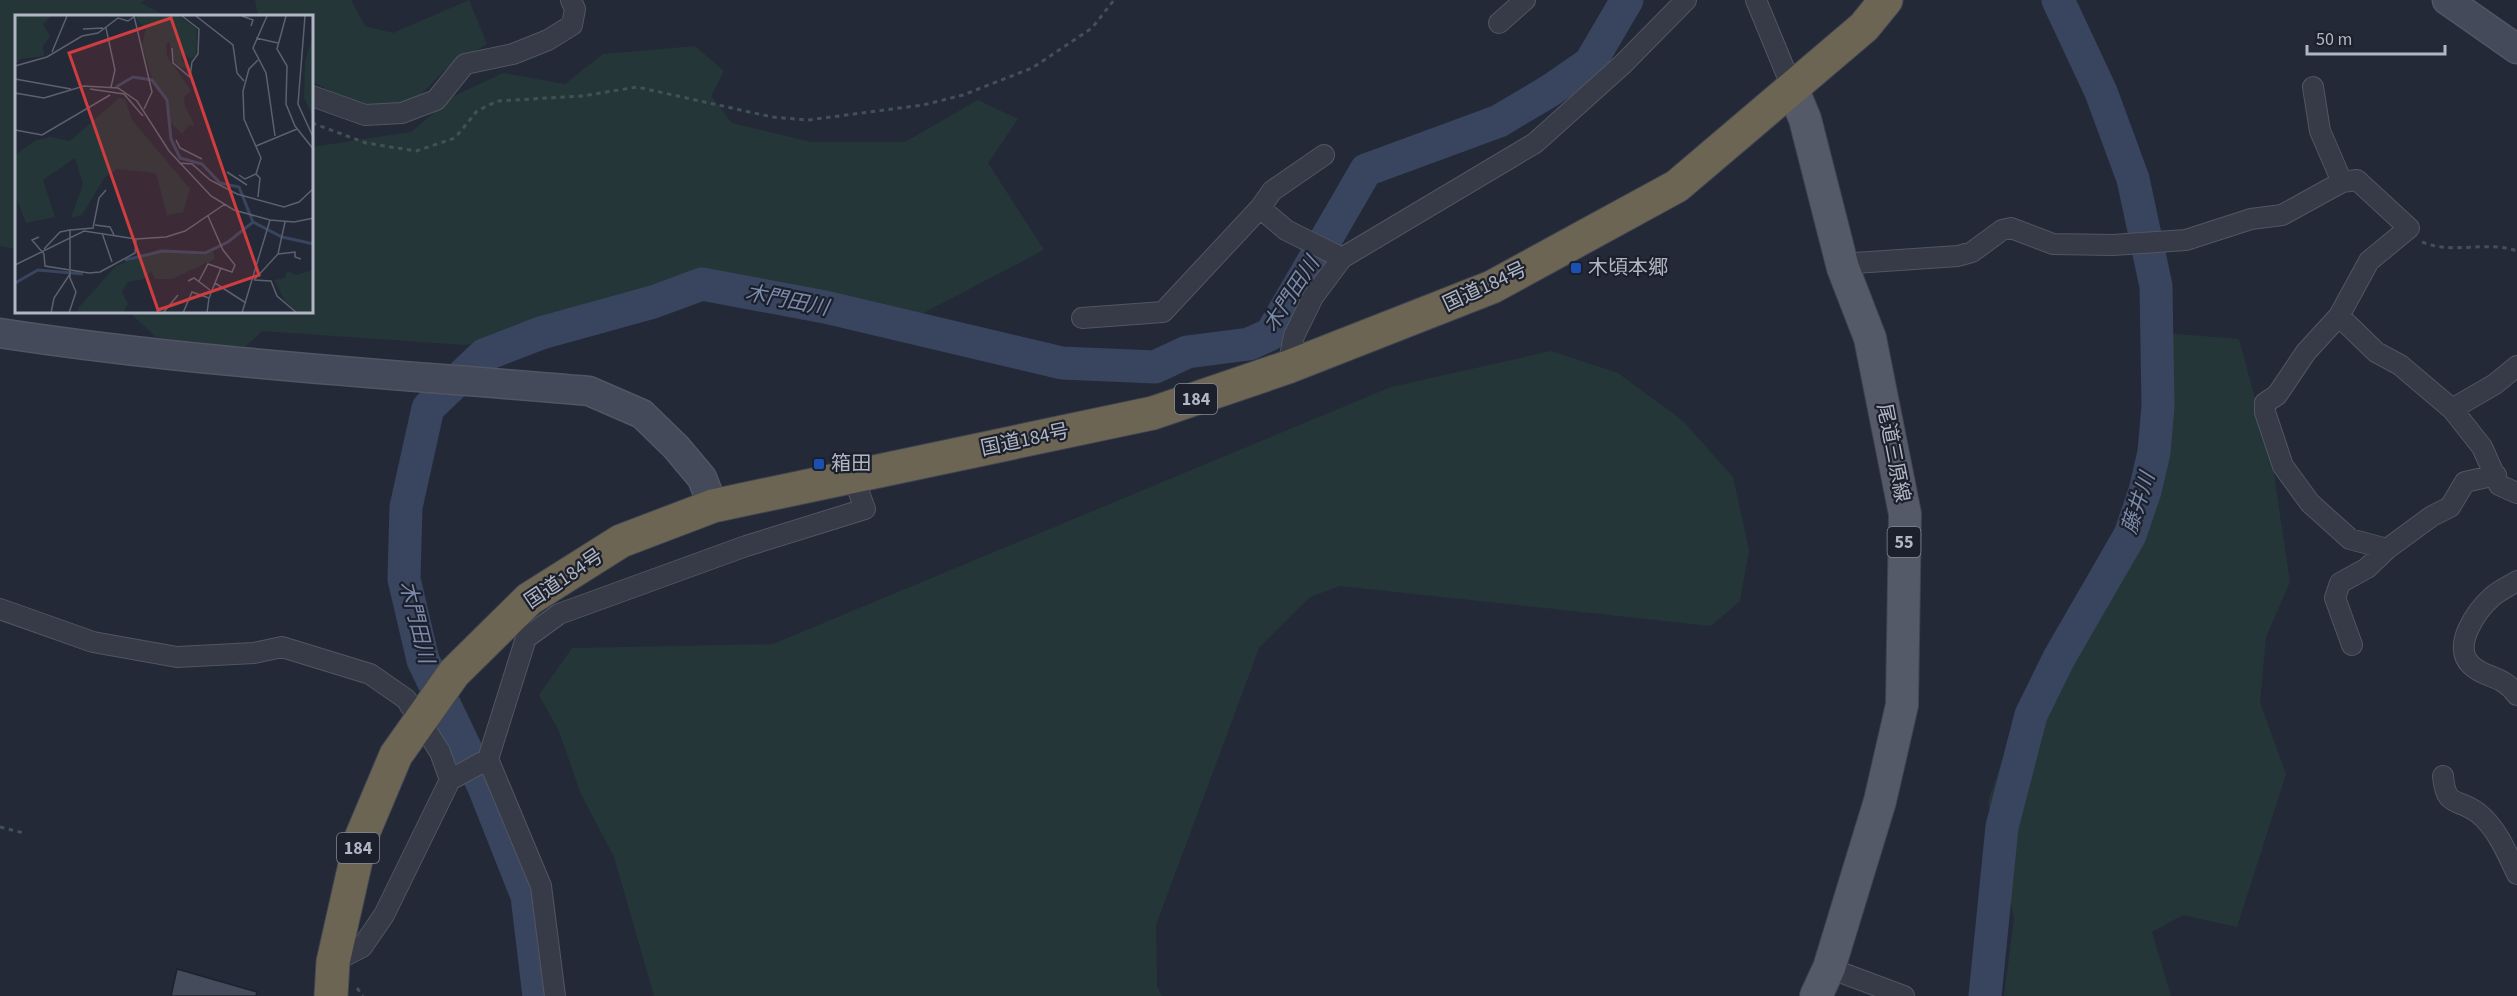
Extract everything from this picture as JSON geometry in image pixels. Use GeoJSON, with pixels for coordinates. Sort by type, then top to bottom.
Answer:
{"type":"FeatureCollection","features":[{"type":"Feature","properties":{"kind":"highway","name":"国道184号"},"geometry":{"type":"LineString","coordinates":[[331,996],[333,962],[361,838],[396,755],[454,673],[529,599],[621,541],[713,506],[1154,413],[1288,367],[1492,287],[1677,186],[1793,90],[1864,27],[1886,0]]}},
{"type":"Feature","properties":{"kind":"main road","name":"尾道三原線"},"geometry":{"type":"LineString","coordinates":[[1793,90],[1805,119],[1843,268],[1870,338],[1905,514],[1902,705],[1880,801],[1828,968],[1816,996]]}},
{"type":"Feature","properties":{"kind":"street"},"geometry":{"type":"LineString","coordinates":[[314,97],[365,115],[402,113],[436,100],[465,64],[513,54],[548,40],[572,25],[576,9],[572,0]]}},
{"type":"Feature","properties":{"kind":"street"},"geometry":{"type":"LineString","coordinates":[[1499,23],[1525,0]]}},
{"type":"Feature","properties":{"kind":"street"},"geometry":{"type":"LineString","coordinates":[[1288,367],[1294,336],[1313,297],[1342,258],[1535,143],[1623,64],[1686,0]]}},
{"type":"Feature","properties":{"kind":"street"},"geometry":{"type":"LineString","coordinates":[[1756,0],[1793,90]]}},
{"type":"Feature","properties":{"kind":"street"},"geometry":{"type":"LineString","coordinates":[[2447,0],[2517,49]]}},
{"type":"Feature","properties":{"kind":"street"},"geometry":{"type":"LineString","coordinates":[[2313,87],[2320,131],[2342,182]]}},
{"type":"Feature","properties":{"kind":"street"},"geometry":{"type":"LineString","coordinates":[[1082,318],[1163,312],[1260,208],[1272,192],[1324,155]]}},
{"type":"Feature","properties":{"kind":"street"},"geometry":{"type":"LineString","coordinates":[[1843,268],[1855,263],[1958,256],[1972,252],[2002,230],[2011,228],[2053,244],[2114,245],[2186,240],[2251,219],[2282,215],[2342,182],[2357,180],[2409,228],[2369,261],[2339,316],[2306,352],[2277,395],[2265,403],[2265,412],[2283,466],[2310,503],[2350,539],[2387,549]]}},
{"type":"Feature","properties":{"kind":"street"},"geometry":{"type":"LineString","coordinates":[[1260,208],[1286,230],[1342,258]]}},
{"type":"Feature","properties":{"kind":"street"},"geometry":{"type":"LineString","coordinates":[[2339,316],[2376,352],[2400,365],[2452,409],[2482,447],[2499,485],[2517,493]]}},
{"type":"Feature","properties":{"kind":"street"},"geometry":{"type":"LineString","coordinates":[[0,333],[98,348],[380,375],[589,391],[642,414],[676,447],[702,478],[713,506]]}},
{"type":"Feature","properties":{"kind":"street"},"geometry":{"type":"LineString","coordinates":[[2452,409],[2495,384],[2517,366]]}},
{"type":"Feature","properties":{"kind":"street"},"geometry":{"type":"LineString","coordinates":[[2352,645],[2335,598],[2340,583],[2367,568],[2387,549],[2432,516],[2450,507],[2465,482],[2496,475]]}},
{"type":"Feature","properties":{"kind":"street"},"geometry":{"type":"LineString","coordinates":[[555,996],[541,886],[489,759],[526,638],[559,614],[746,546],[865,509],[853,476]]}},
{"type":"Feature","properties":{"kind":"street"},"geometry":{"type":"LineString","coordinates":[[2517,581],[2493,597],[2472,623],[2464,639],[2465,657],[2472,667],[2508,682],[2517,695]]}},
{"type":"Feature","properties":{"kind":"street"},"geometry":{"type":"LineString","coordinates":[[0,609],[93,642],[177,657],[254,653],[282,647],[370,674],[406,699],[421,717],[440,752],[450,780]]}},
{"type":"Feature","properties":{"kind":"street"},"geometry":{"type":"LineString","coordinates":[[333,962],[363,947],[384,915],[450,780],[489,759]]}},
{"type":"Feature","properties":{"kind":"street"},"geometry":{"type":"LineString","coordinates":[[2443,776],[2444,793],[2453,802],[2478,813],[2499,837],[2517,874]]}},
{"type":"Feature","properties":{"kind":"street"},"geometry":{"type":"LineString","coordinates":[[1828,968],[1904,996]]}},
{"type":"Feature","properties":{"kind":"path"},"geometry":{"type":"LineString","coordinates":[[314,124],[366,143],[416,151],[455,138],[477,111],[497,101],[583,96],[637,87],[772,117],[808,120],[923,105],[963,95],[1032,68],[1092,28],[1114,0]]}},
{"type":"Feature","properties":{"kind":"path"},"geometry":{"type":"LineString","coordinates":[[2409,228],[2421,241],[2436,248],[2464,249],[2500,245],[2517,250]]}},
{"type":"Feature","properties":{"kind":"path"},"geometry":{"type":"LineString","coordinates":[[0,827],[24,833]]}},
{"type":"Feature","properties":{"kind":"shaded area"},"geometry":{"type":"Polygon","coordinates":[[[0,0],[145,0],[141,3],[164,15],[15,15],[15,249],[0,246],[0,0]]]}},
{"type":"Feature","properties":{"kind":"shaded area"},"geometry":{"type":"Polygon","coordinates":[[[255,0],[351,0],[365,26],[393,33],[469,0],[487,44],[448,67],[410,105],[357,106],[314,82],[314,15],[258,15],[255,0]]]}},
{"type":"Feature","properties":{"kind":"shaded area"},"geometry":{"type":"Polygon","coordinates":[[[695,46],[724,71],[711,96],[732,123],[811,142],[905,142],[978,100],[1018,119],[988,163],[1044,250],[910,320],[712,270],[575,312],[517,336],[464,345],[262,331],[242,350],[156,337],[131,314],[314,314],[314,147],[411,132],[454,96],[503,73],[565,84],[603,54],[695,46]]]}},
{"type":"Feature","properties":{"kind":"shaded area"},"geometry":{"type":"Polygon","coordinates":[[[2164,333],[2239,339],[2272,461],[2290,582],[2266,637],[2260,703],[2286,774],[2237,927],[2183,915],[2152,932],[2171,996],[2004,996],[2014,918],[1988,802],[2025,692],[2115,542],[2168,443],[2164,333]]]}},
{"type":"Feature","properties":{"kind":"shaded area"},"geometry":{"type":"Polygon","coordinates":[[[1551,351],[1618,373],[1683,421],[1733,477],[1749,550],[1740,601],[1711,626],[1340,586],[1310,597],[1259,648],[1156,925],[1157,986],[1162,996],[654,996],[614,857],[581,794],[558,729],[539,695],[572,648],[773,644],[1391,387],[1551,351]]]}},
{"type":"Feature","properties":{"kind":"building"},"geometry":{"type":"Polygon","coordinates":[[[177,969],[257,992],[256,996],[171,996],[177,969]]]}},
{"type":"Feature","properties":{"kind":"waterway","name":"木門田川"},"geometry":{"type":"LineString","coordinates":[[539,996],[527,896],[483,785],[423,660],[404,579],[406,507],[428,408],[484,355],[541,333],[653,302],[702,284],[825,307],[1062,363],[1155,367],[1187,352],[1249,344],[1271,334],[1366,170],[1499,121],[1551,90],[1590,63],[1627,0]]}},
{"type":"Feature","properties":{"kind":"waterway","name":"藤井川"},"geometry":{"type":"LineString","coordinates":[[1985,996],[2002,827],[2031,715],[2059,658],[2130,535],[2145,491],[2154,452],[2158,406],[2156,286],[2133,179],[2101,92],[2058,0]]}},
{"type":"Feature","properties":{"kind":"place","name":"木頃本郷"},"geometry":{"type":"Point","coordinates":[1576,268]}},
{"type":"Feature","properties":{"kind":"place","name":"箱田"},"geometry":{"type":"Point","coordinates":[819,464]}}]}
